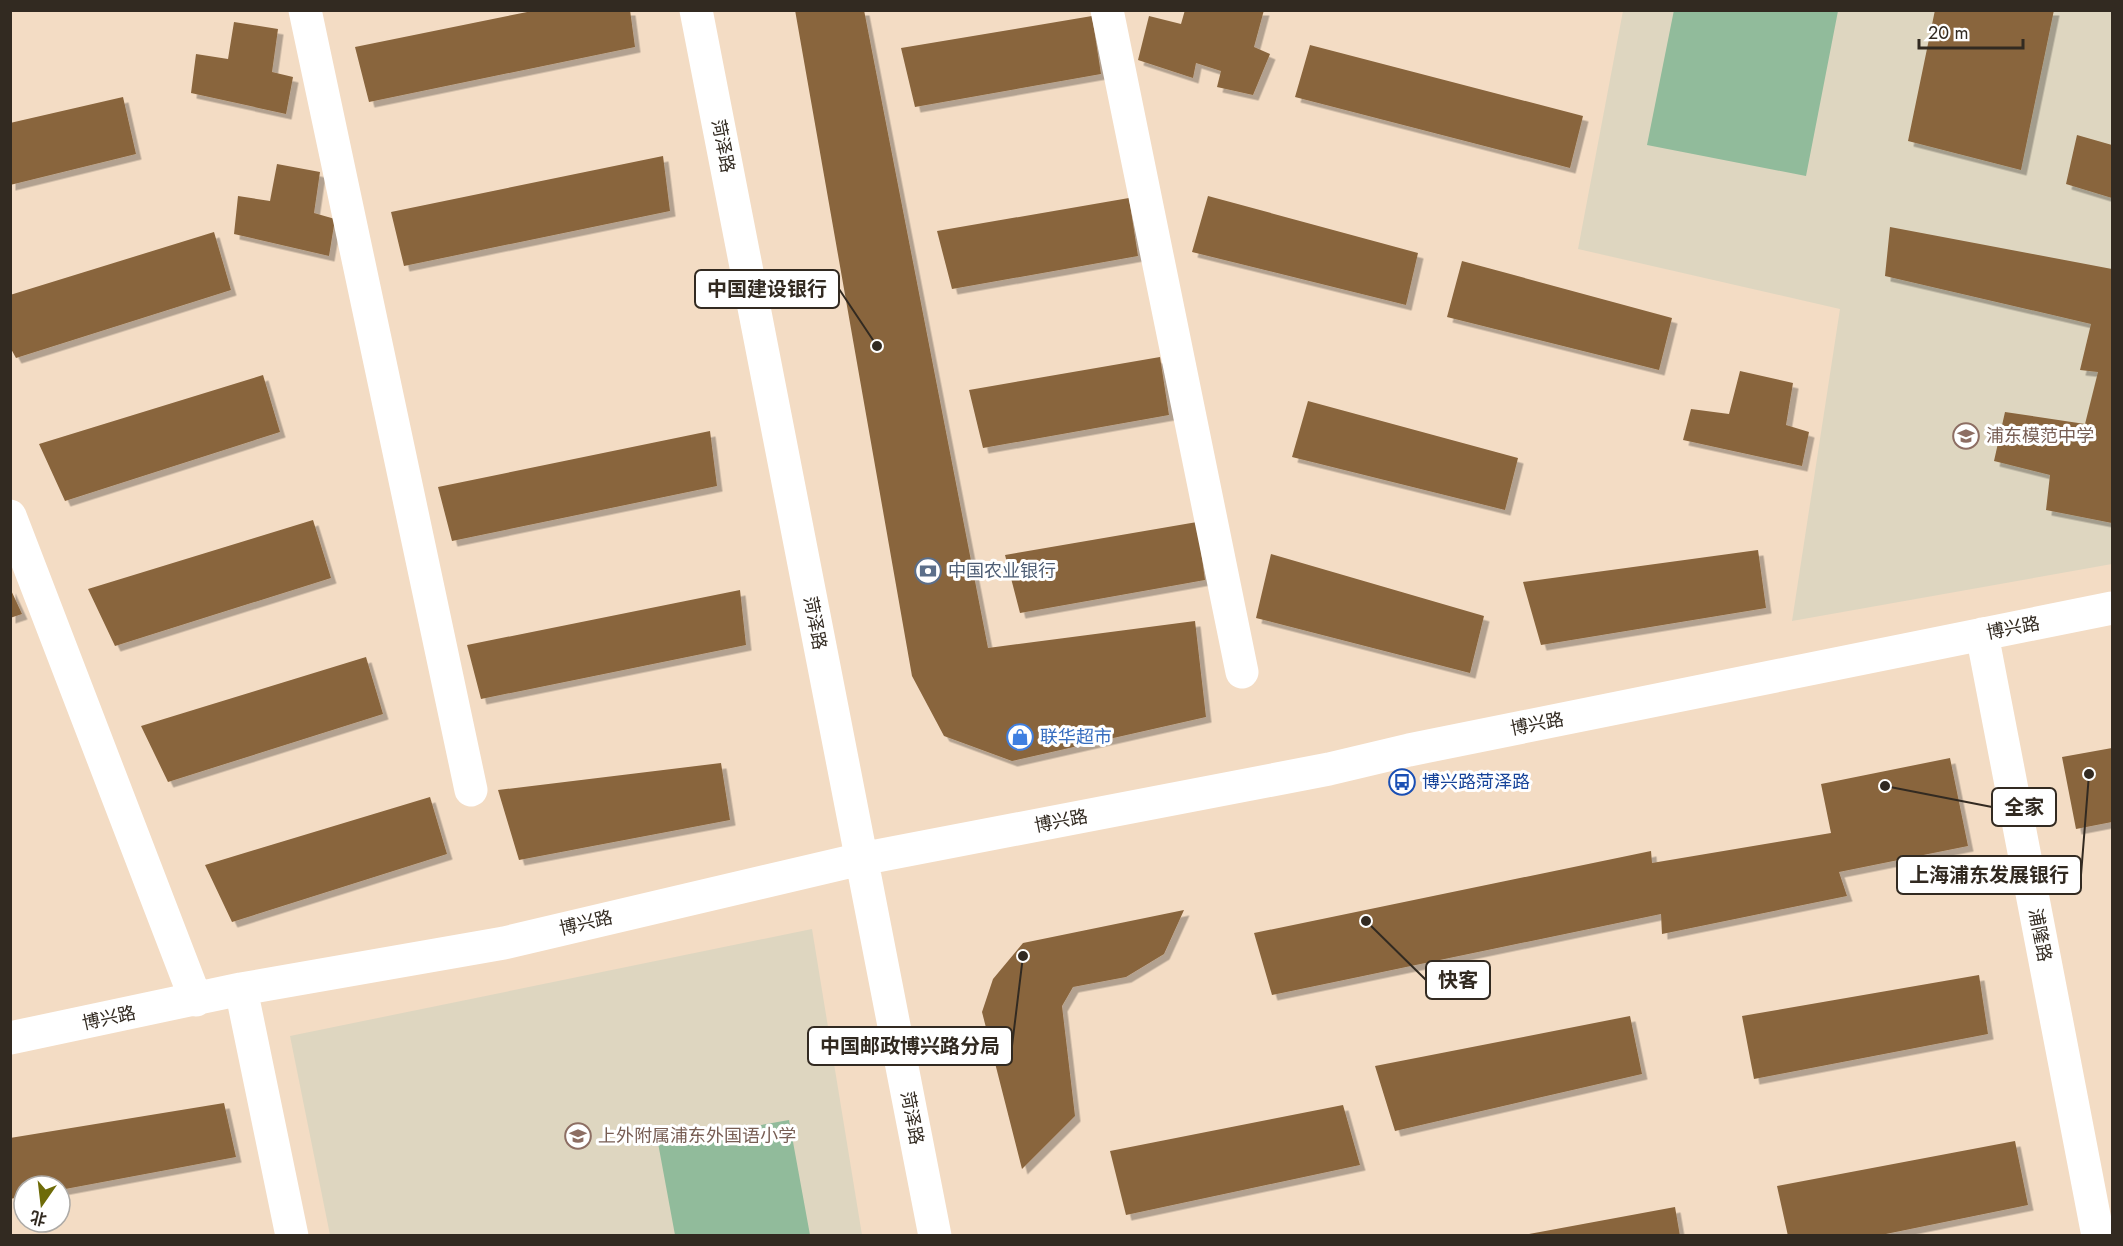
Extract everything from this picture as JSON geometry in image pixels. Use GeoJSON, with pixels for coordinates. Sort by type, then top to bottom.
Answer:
{"type":"FeatureCollection","features":[{"type":"Feature","properties":{"kind":"street"},"geometry":{"type":"LineString","coordinates":[[305,10],[471,790]]}},
{"type":"Feature","properties":{"kind":"street","name":"菏泽路"},"geometry":{"type":"LineString","coordinates":[[696,10],[935,1236]]}},
{"type":"Feature","properties":{"kind":"street"},"geometry":{"type":"LineString","coordinates":[[1107,10],[1242,672]]}},
{"type":"Feature","properties":{"kind":"street"},"geometry":{"type":"LineString","coordinates":[[10,516],[196,1000]]}},
{"type":"Feature","properties":{"kind":"street","name":"博兴路"},"geometry":{"type":"LineString","coordinates":[[10,1038],[241,989],[504,943],[861,859],[1329,769],[1409,750],[2112,608]]}},
{"type":"Feature","properties":{"kind":"street","name":"浦隆路"},"geometry":{"type":"LineString","coordinates":[[1982,634],[2098,1236]]}},
{"type":"Feature","properties":{"kind":"street"},"geometry":{"type":"LineString","coordinates":[[241,989],[292,1236]]}},
{"type":"Feature","properties":{"kind":"shaded area","name":"浦东模范中学"},"geometry":{"type":"Polygon","coordinates":[[[1623,11],[2112,11],[2112,564],[1792,621],[1840,309],[1578,249],[1623,11]]]}},
{"type":"Feature","properties":{"kind":"shaded area","name":"上外附属浦东外国语小学"},"geometry":{"type":"Polygon","coordinates":[[[812,929],[862,1235],[330,1235],[290,1036],[812,929]]]}},
{"type":"Feature","properties":{"kind":"green space"},"geometry":{"type":"Polygon","coordinates":[[[1674,10],[1838,11],[1806,176],[1647,145],[1674,10]]]}},
{"type":"Feature","properties":{"kind":"green space"},"geometry":{"type":"Polygon","coordinates":[[[789,1120],[810,1235],[675,1235],[658,1143],[789,1120]]]}},
{"type":"Feature","properties":{"kind":"building"},"geometry":{"type":"Polygon","coordinates":[[[537,10],[630,10],[635,47],[369,102],[355,47],[537,10]]]}},
{"type":"Feature","properties":{"kind":"building"},"geometry":{"type":"Polygon","coordinates":[[[795,10],[864,10],[988,648],[1195,621],[1206,717],[1012,761],[944,736],[912,676],[795,10]]]}},
{"type":"Feature","properties":{"kind":"building"},"geometry":{"type":"Polygon","coordinates":[[[1185,10],[1264,10],[1254,47],[1270,54],[1253,95],[1217,87],[1221,71],[1196,63],[1193,78],[1138,60],[1149,16],[1181,24],[1185,10]]]}},
{"type":"Feature","properties":{"kind":"building"},"geometry":{"type":"Polygon","coordinates":[[[1935,10],[2054,10],[2021,170],[1908,141],[1935,10]]]}},
{"type":"Feature","properties":{"kind":"building"},"geometry":{"type":"Polygon","coordinates":[[[1092,16],[1101,74],[915,107],[901,48],[1092,16]]]}},
{"type":"Feature","properties":{"kind":"building"},"geometry":{"type":"Polygon","coordinates":[[[234,22],[278,29],[272,72],[293,77],[286,114],[191,93],[196,54],[228,59],[234,22]]]}},
{"type":"Feature","properties":{"kind":"building"},"geometry":{"type":"Polygon","coordinates":[[[1310,45],[1583,116],[1570,168],[1295,97],[1310,45]]]}},
{"type":"Feature","properties":{"kind":"building"},"geometry":{"type":"Polygon","coordinates":[[[123,97],[136,154],[10,185],[10,123],[123,97]]]}},
{"type":"Feature","properties":{"kind":"building"},"geometry":{"type":"Polygon","coordinates":[[[2077,135],[2112,145],[2112,198],[2066,184],[2077,135]]]}},
{"type":"Feature","properties":{"kind":"building"},"geometry":{"type":"Polygon","coordinates":[[[663,156],[670,211],[404,266],[391,212],[663,156]]]}},
{"type":"Feature","properties":{"kind":"building"},"geometry":{"type":"Polygon","coordinates":[[[277,164],[320,172],[314,213],[335,219],[329,256],[234,234],[238,196],[270,201],[277,164]]]}},
{"type":"Feature","properties":{"kind":"building"},"geometry":{"type":"Polygon","coordinates":[[[1208,196],[1418,253],[1406,305],[1192,252],[1208,196]]]}},
{"type":"Feature","properties":{"kind":"building"},"geometry":{"type":"Polygon","coordinates":[[[1129,198],[1138,256],[952,289],[937,231],[1129,198]]]}},
{"type":"Feature","properties":{"kind":"building"},"geometry":{"type":"Polygon","coordinates":[[[1890,227],[2112,269],[2112,523],[2046,510],[2050,475],[1994,461],[2005,412],[2085,424],[2098,372],[2080,370],[2091,324],[1885,276],[1890,227]]]}},
{"type":"Feature","properties":{"kind":"building"},"geometry":{"type":"Polygon","coordinates":[[[214,232],[231,290],[16,358],[10,347],[10,295],[214,232]]]}},
{"type":"Feature","properties":{"kind":"building"},"geometry":{"type":"Polygon","coordinates":[[[1462,261],[1672,318],[1659,370],[1447,317],[1462,261]]]}},
{"type":"Feature","properties":{"kind":"building"},"geometry":{"type":"Polygon","coordinates":[[[1160,357],[1169,415],[983,448],[969,390],[1160,357]]]}},
{"type":"Feature","properties":{"kind":"building"},"geometry":{"type":"Polygon","coordinates":[[[1740,371],[1793,383],[1786,425],[1809,432],[1802,466],[1683,440],[1691,409],[1729,414],[1740,371]]]}},
{"type":"Feature","properties":{"kind":"building"},"geometry":{"type":"Polygon","coordinates":[[[263,375],[280,432],[65,501],[39,444],[263,375]]]}},
{"type":"Feature","properties":{"kind":"building"},"geometry":{"type":"Polygon","coordinates":[[[1308,401],[1518,458],[1505,510],[1292,457],[1308,401]]]}},
{"type":"Feature","properties":{"kind":"building"},"geometry":{"type":"Polygon","coordinates":[[[710,431],[717,486],[452,541],[438,487],[710,431]]]}},
{"type":"Feature","properties":{"kind":"building"},"geometry":{"type":"Polygon","coordinates":[[[313,520],[331,578],[115,646],[88,589],[313,520]]]}},
{"type":"Feature","properties":{"kind":"building"},"geometry":{"type":"Polygon","coordinates":[[[1197,522],[1205,580],[1020,613],[1005,555],[1197,522]]]}},
{"type":"Feature","properties":{"kind":"building"},"geometry":{"type":"Polygon","coordinates":[[[1758,550],[1766,608],[1541,645],[1523,582],[1758,550]]]}},
{"type":"Feature","properties":{"kind":"building"},"geometry":{"type":"Polygon","coordinates":[[[1271,554],[1484,616],[1470,673],[1256,618],[1271,554]]]}},
{"type":"Feature","properties":{"kind":"building"},"geometry":{"type":"Polygon","coordinates":[[[10,588],[22,614],[10,618],[10,588]]]}},
{"type":"Feature","properties":{"kind":"building"},"geometry":{"type":"Polygon","coordinates":[[[740,590],[746,645],[481,699],[467,645],[740,590]]]}},
{"type":"Feature","properties":{"kind":"building"},"geometry":{"type":"Polygon","coordinates":[[[366,657],[383,714],[168,782],[141,726],[366,657]]]}},
{"type":"Feature","properties":{"kind":"building"},"geometry":{"type":"Polygon","coordinates":[[[2112,748],[2112,822],[2076,829],[2062,757],[2112,748]]]}},
{"type":"Feature","properties":{"kind":"building"},"geometry":{"type":"Polygon","coordinates":[[[1950,758],[1968,846],[1839,872],[1847,896],[1662,934],[1661,914],[1272,995],[1254,933],[1651,851],[1652,863],[1831,833],[1821,784],[1950,758]]]}},
{"type":"Feature","properties":{"kind":"building"},"geometry":{"type":"Polygon","coordinates":[[[721,763],[730,820],[519,860],[498,790],[721,763]]]}},
{"type":"Feature","properties":{"kind":"building"},"geometry":{"type":"Polygon","coordinates":[[[430,797],[447,854],[232,922],[205,865],[430,797]]]}},
{"type":"Feature","properties":{"kind":"building"},"geometry":{"type":"Polygon","coordinates":[[[1184,910],[1164,954],[1126,977],[1073,987],[1062,1006],[1075,1116],[1022,1169],[982,1012],[993,979],[1023,943],[1184,910]]]}},
{"type":"Feature","properties":{"kind":"building"},"geometry":{"type":"Polygon","coordinates":[[[1979,975],[1988,1034],[1754,1079],[1742,1016],[1979,975]]]}},
{"type":"Feature","properties":{"kind":"building"},"geometry":{"type":"Polygon","coordinates":[[[1630,1016],[1642,1074],[1395,1131],[1375,1066],[1630,1016]]]}},
{"type":"Feature","properties":{"kind":"building"},"geometry":{"type":"Polygon","coordinates":[[[224,1103],[236,1157],[72,1188],[72,1174],[12,1174],[12,1199],[10,1199],[10,1138],[224,1103]]]}},
{"type":"Feature","properties":{"kind":"building"},"geometry":{"type":"Polygon","coordinates":[[[1343,1105],[1360,1165],[1126,1215],[1110,1151],[1343,1105]]]}},
{"type":"Feature","properties":{"kind":"building"},"geometry":{"type":"Polygon","coordinates":[[[2015,1141],[2028,1205],[1876,1236],[1788,1236],[1777,1186],[2015,1141]]]}},
{"type":"Feature","properties":{"kind":"building"},"geometry":{"type":"Polygon","coordinates":[[[1675,1207],[1680,1236],[1529,1236],[1529,1234],[1675,1207]]]}},
{"type":"Feature","properties":{"kind":"place","name":"中国建设银行"},"geometry":{"type":"Point","coordinates":[877,346]}},
{"type":"Feature","properties":{"kind":"place","name":"浦东模范中学"},"geometry":{"type":"Point","coordinates":[1966,436]}},
{"type":"Feature","properties":{"kind":"place","name":"中国农业银行"},"geometry":{"type":"Point","coordinates":[928,571]}},
{"type":"Feature","properties":{"kind":"place","name":"联华超市"},"geometry":{"type":"Point","coordinates":[1020,737]}},
{"type":"Feature","properties":{"kind":"place","name":"上海浦东发展银行"},"geometry":{"type":"Point","coordinates":[2089,774]}},
{"type":"Feature","properties":{"kind":"place","name":"博兴路菏泽路"},"geometry":{"type":"Point","coordinates":[1402,782]}},
{"type":"Feature","properties":{"kind":"place","name":"全家"},"geometry":{"type":"Point","coordinates":[1885,786]}},
{"type":"Feature","properties":{"kind":"place","name":"快客"},"geometry":{"type":"Point","coordinates":[1366,921]}},
{"type":"Feature","properties":{"kind":"place","name":"中国邮政博兴路分局"},"geometry":{"type":"Point","coordinates":[1023,956]}},
{"type":"Feature","properties":{"kind":"place","name":"上外附属浦东外国语小学"},"geometry":{"type":"Point","coordinates":[578,1136]}}]}
